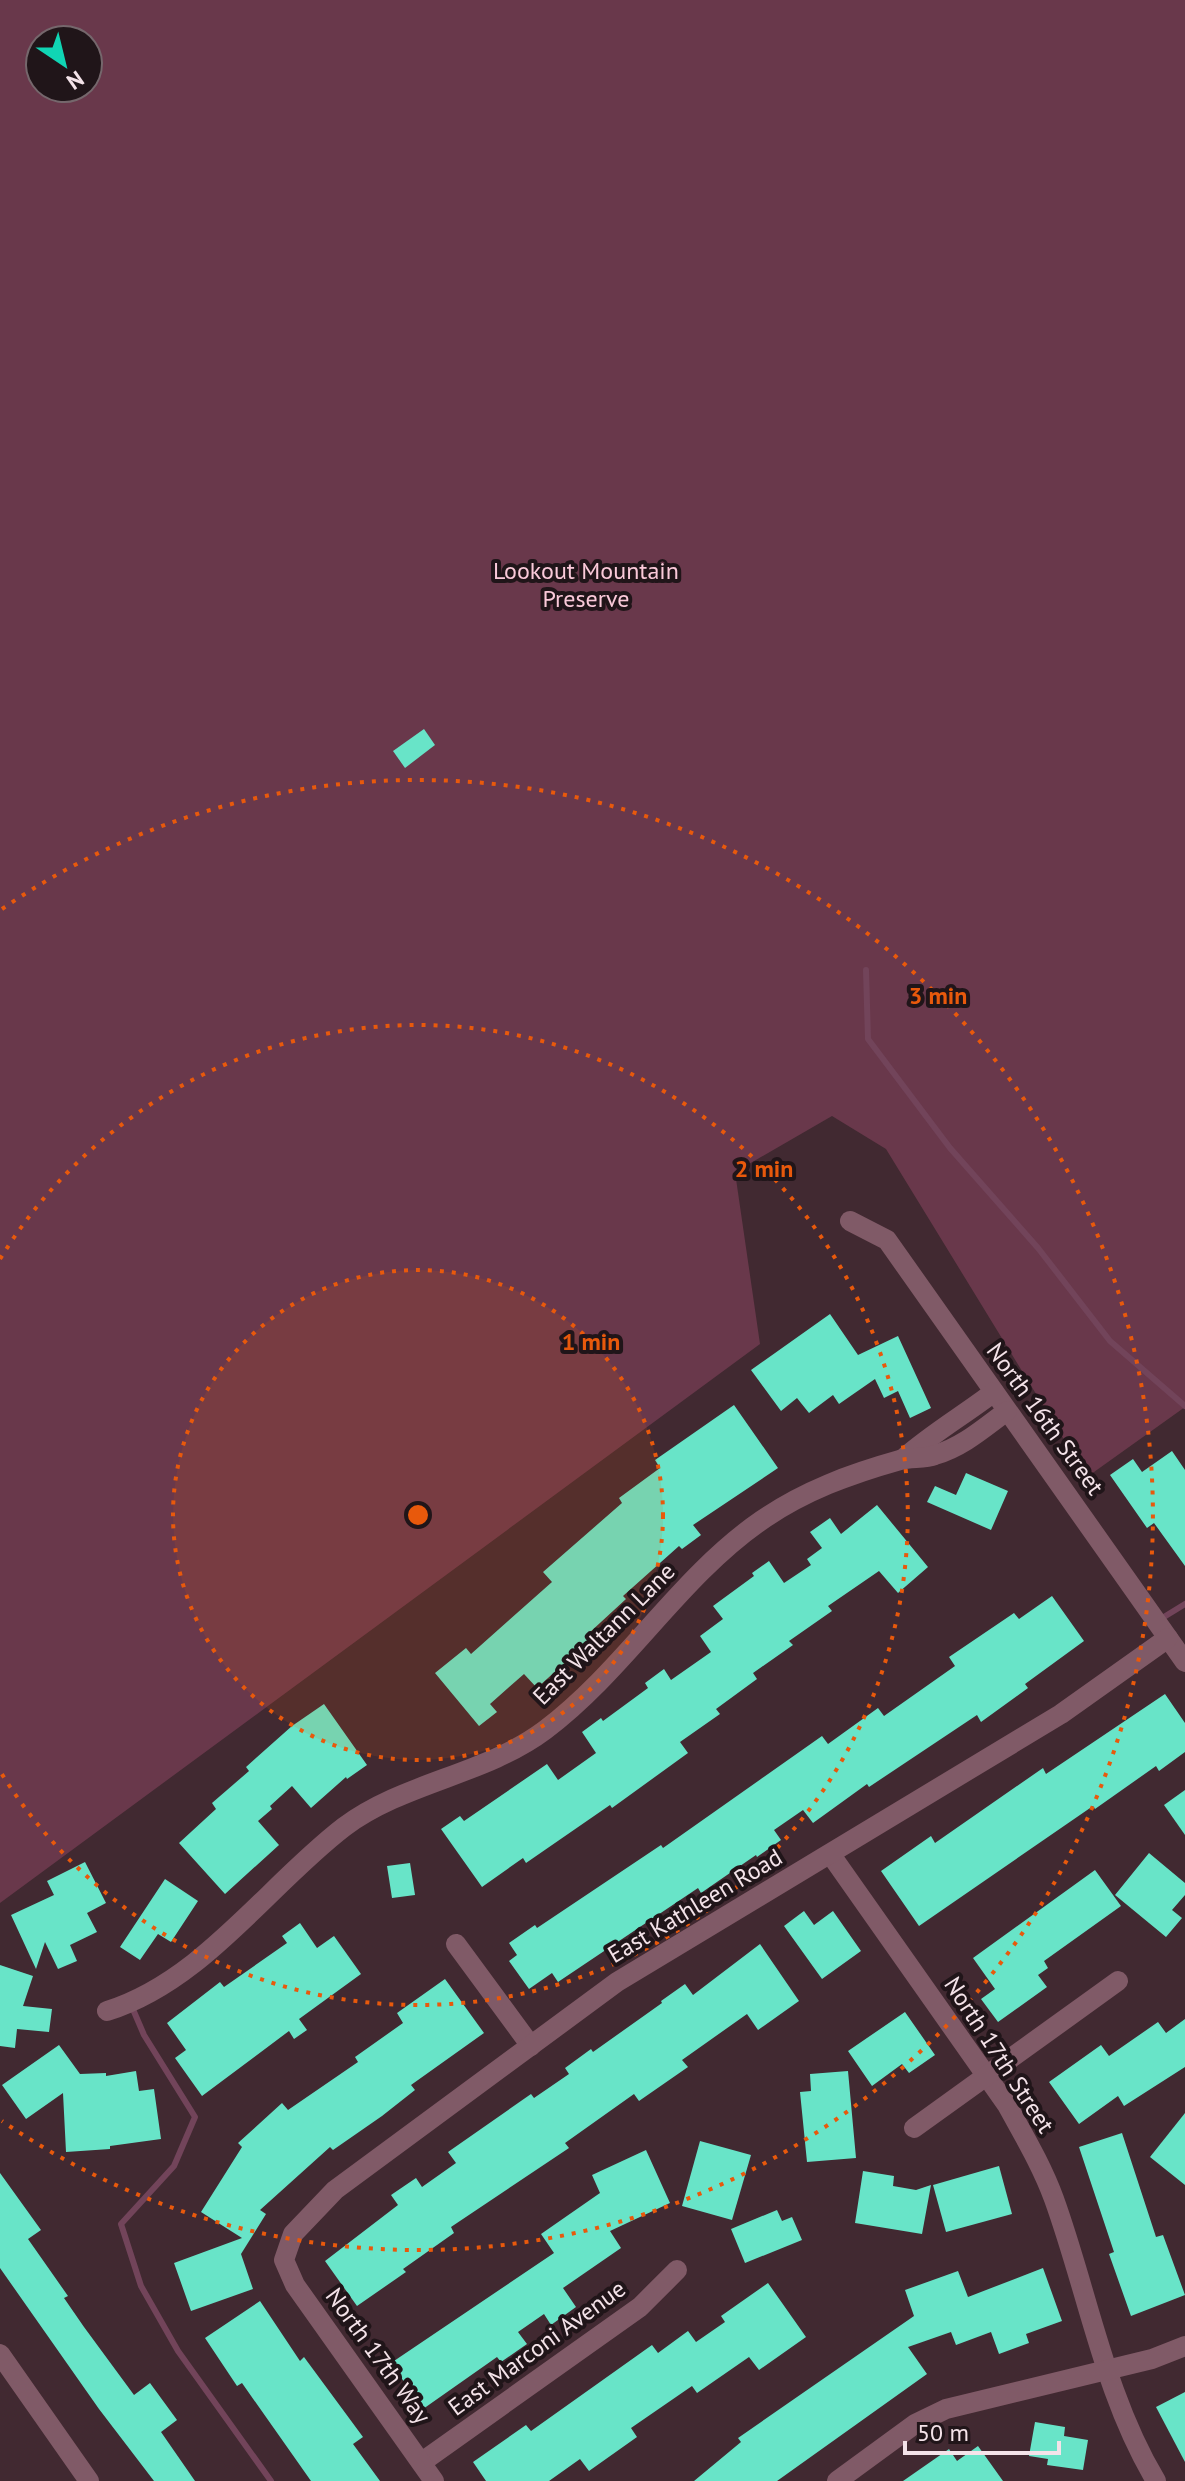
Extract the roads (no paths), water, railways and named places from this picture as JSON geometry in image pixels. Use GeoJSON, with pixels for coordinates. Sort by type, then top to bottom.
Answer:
{"type":"FeatureCollection","features":[{"type":"Feature","properties":{"kind":"street","name":"North 16th Street"},"geometry":{"type":"LineString","coordinates":[[850,1221],[887,1240],[1185,1662]]}},
{"type":"Feature","properties":{"kind":"street","name":"East Waltann Lane"},"geometry":{"type":"LineString","coordinates":[[107,2011],[130,2004],[152,1991],[223,1939],[322,1846],[354,1821],[396,1799],[514,1751],[546,1729],[575,1704],[728,1545],[762,1520],[800,1496],[823,1486],[903,1459],[935,1456],[940,1443],[970,1411],[994,1392]]}},
{"type":"Feature","properties":{"kind":"street"},"geometry":{"type":"LineString","coordinates":[[970,1411],[984,1428]]}},
{"type":"Feature","properties":{"kind":"street","name":"East Waltann Lane"},"geometry":{"type":"LineString","coordinates":[[940,1443],[962,1444],[1007,1411]]}},
{"type":"Feature","properties":{"kind":"street","name":"East Kathleen Road"},"geometry":{"type":"LineString","coordinates":[[284,2260],[293,2234],[335,2190],[653,1960],[1061,1714],[1168,1638]]}},
{"type":"Feature","properties":{"kind":"street","name":"North 17th Street"},"geometry":{"type":"LineString","coordinates":[[831,1855],[1007,2105],[1045,2177],[1106,2370],[1135,2444],[1156,2481]]}},
{"type":"Feature","properties":{"kind":"street"},"geometry":{"type":"LineString","coordinates":[[456,1944],[531,2046]]}},
{"type":"Feature","properties":{"kind":"street"},"geometry":{"type":"LineString","coordinates":[[914,2128],[1118,1981]]}},
{"type":"Feature","properties":{"kind":"street","name":"North 17th Way"},"geometry":{"type":"LineString","coordinates":[[284,2260],[295,2285],[434,2481]]}},
{"type":"Feature","properties":{"kind":"street","name":"East Marconi Avenue"},"geometry":{"type":"LineString","coordinates":[[422,2462],[640,2307],[677,2270]]}},
{"type":"Feature","properties":{"kind":"street"},"geometry":{"type":"LineString","coordinates":[[837,2481],[915,2424],[946,2409],[1152,2359],[1185,2346]]}},
{"type":"Feature","properties":{"kind":"street"},"geometry":{"type":"LineString","coordinates":[[0,2354],[89,2481]]}},
{"type":"Feature","properties":{"kind":"waterway"},"geometry":{"type":"LineString","coordinates":[[866,970],[868,1039],[950,1148],[1038,1248],[1110,1341],[1185,1406]]}},
{"type":"Feature","properties":{"kind":"waterway"},"geometry":{"type":"LineString","coordinates":[[1159,1620],[1185,1604]]}},
{"type":"Feature","properties":{"kind":"waterway"},"geometry":{"type":"LineString","coordinates":[[132,2007],[144,2035],[195,2117],[174,2166],[121,2224],[141,2286],[178,2351],[271,2481]]}},
{"type":"Feature","properties":{"kind":"park label","name":"Lookout Mountain Preserve"},"geometry":{"type":"Point","coordinates":[586,585]}}]}
